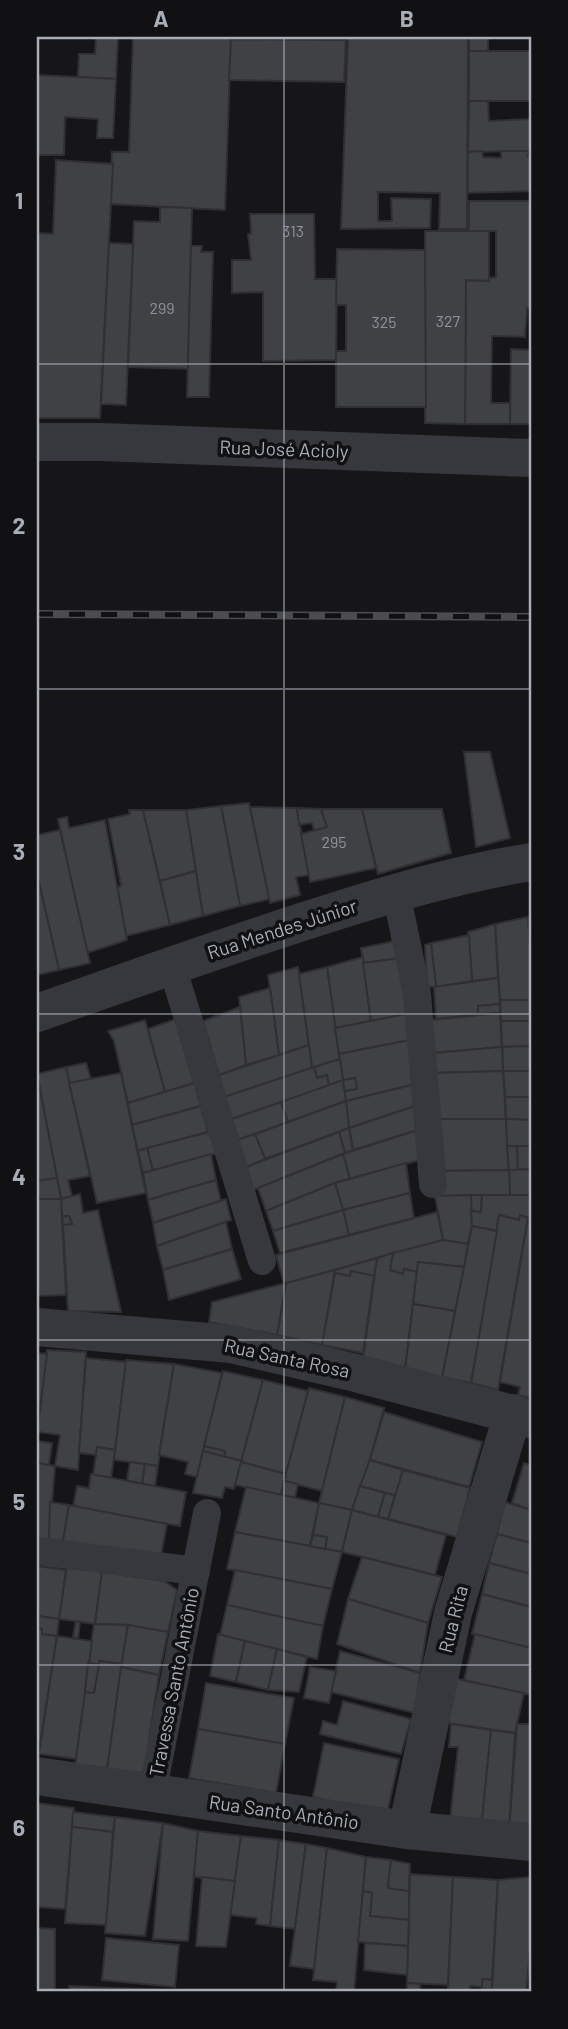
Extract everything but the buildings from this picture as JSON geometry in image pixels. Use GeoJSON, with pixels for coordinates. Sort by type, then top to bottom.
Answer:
{"type":"FeatureCollection","features":[{"type":"Feature","properties":{"kind":"street","name":"Rua José Acioly"},"geometry":{"type":"LineString","coordinates":[[37,442],[531,458]]}},
{"type":"Feature","properties":{"kind":"street","name":"Rua Mendes Júnior"},"geometry":{"type":"LineString","coordinates":[[37,1013],[246,939],[396,892],[487,869],[531,862]]}},
{"type":"Feature","properties":{"kind":"street","name":"Rua Santa Rosa"},"geometry":{"type":"LineString","coordinates":[[37,1327],[231,1344],[522,1416]]}},
{"type":"Feature","properties":{"kind":"street","name":"Rua Rita"},"geometry":{"type":"LineString","coordinates":[[407,1830],[453,1613],[522,1416]]}},
{"type":"Feature","properties":{"kind":"street","name":"Rua Santo Antônio"},"geometry":{"type":"LineString","coordinates":[[37,1776],[407,1830],[531,1842]]}},
{"type":"Feature","properties":{"kind":"lane"},"geometry":{"type":"LineString","coordinates":[[396,892],[417,994],[433,1184]]}},
{"type":"Feature","properties":{"kind":"lane"},"geometry":{"type":"LineString","coordinates":[[172,966],[262,1261]]}},
{"type":"Feature","properties":{"kind":"lane","name":"Travessa Santo Antônio"},"geometry":{"type":"LineString","coordinates":[[152,1794],[207,1513]]}},
{"type":"Feature","properties":{"kind":"lane","name":"Travessa Santo Antônio"},"geometry":{"type":"LineString","coordinates":[[37,1551],[196,1571]]}},
{"type":"Feature","properties":{"kind":"railway"},"geometry":{"type":"LineString","coordinates":[[37,614],[531,617]]}}]}
